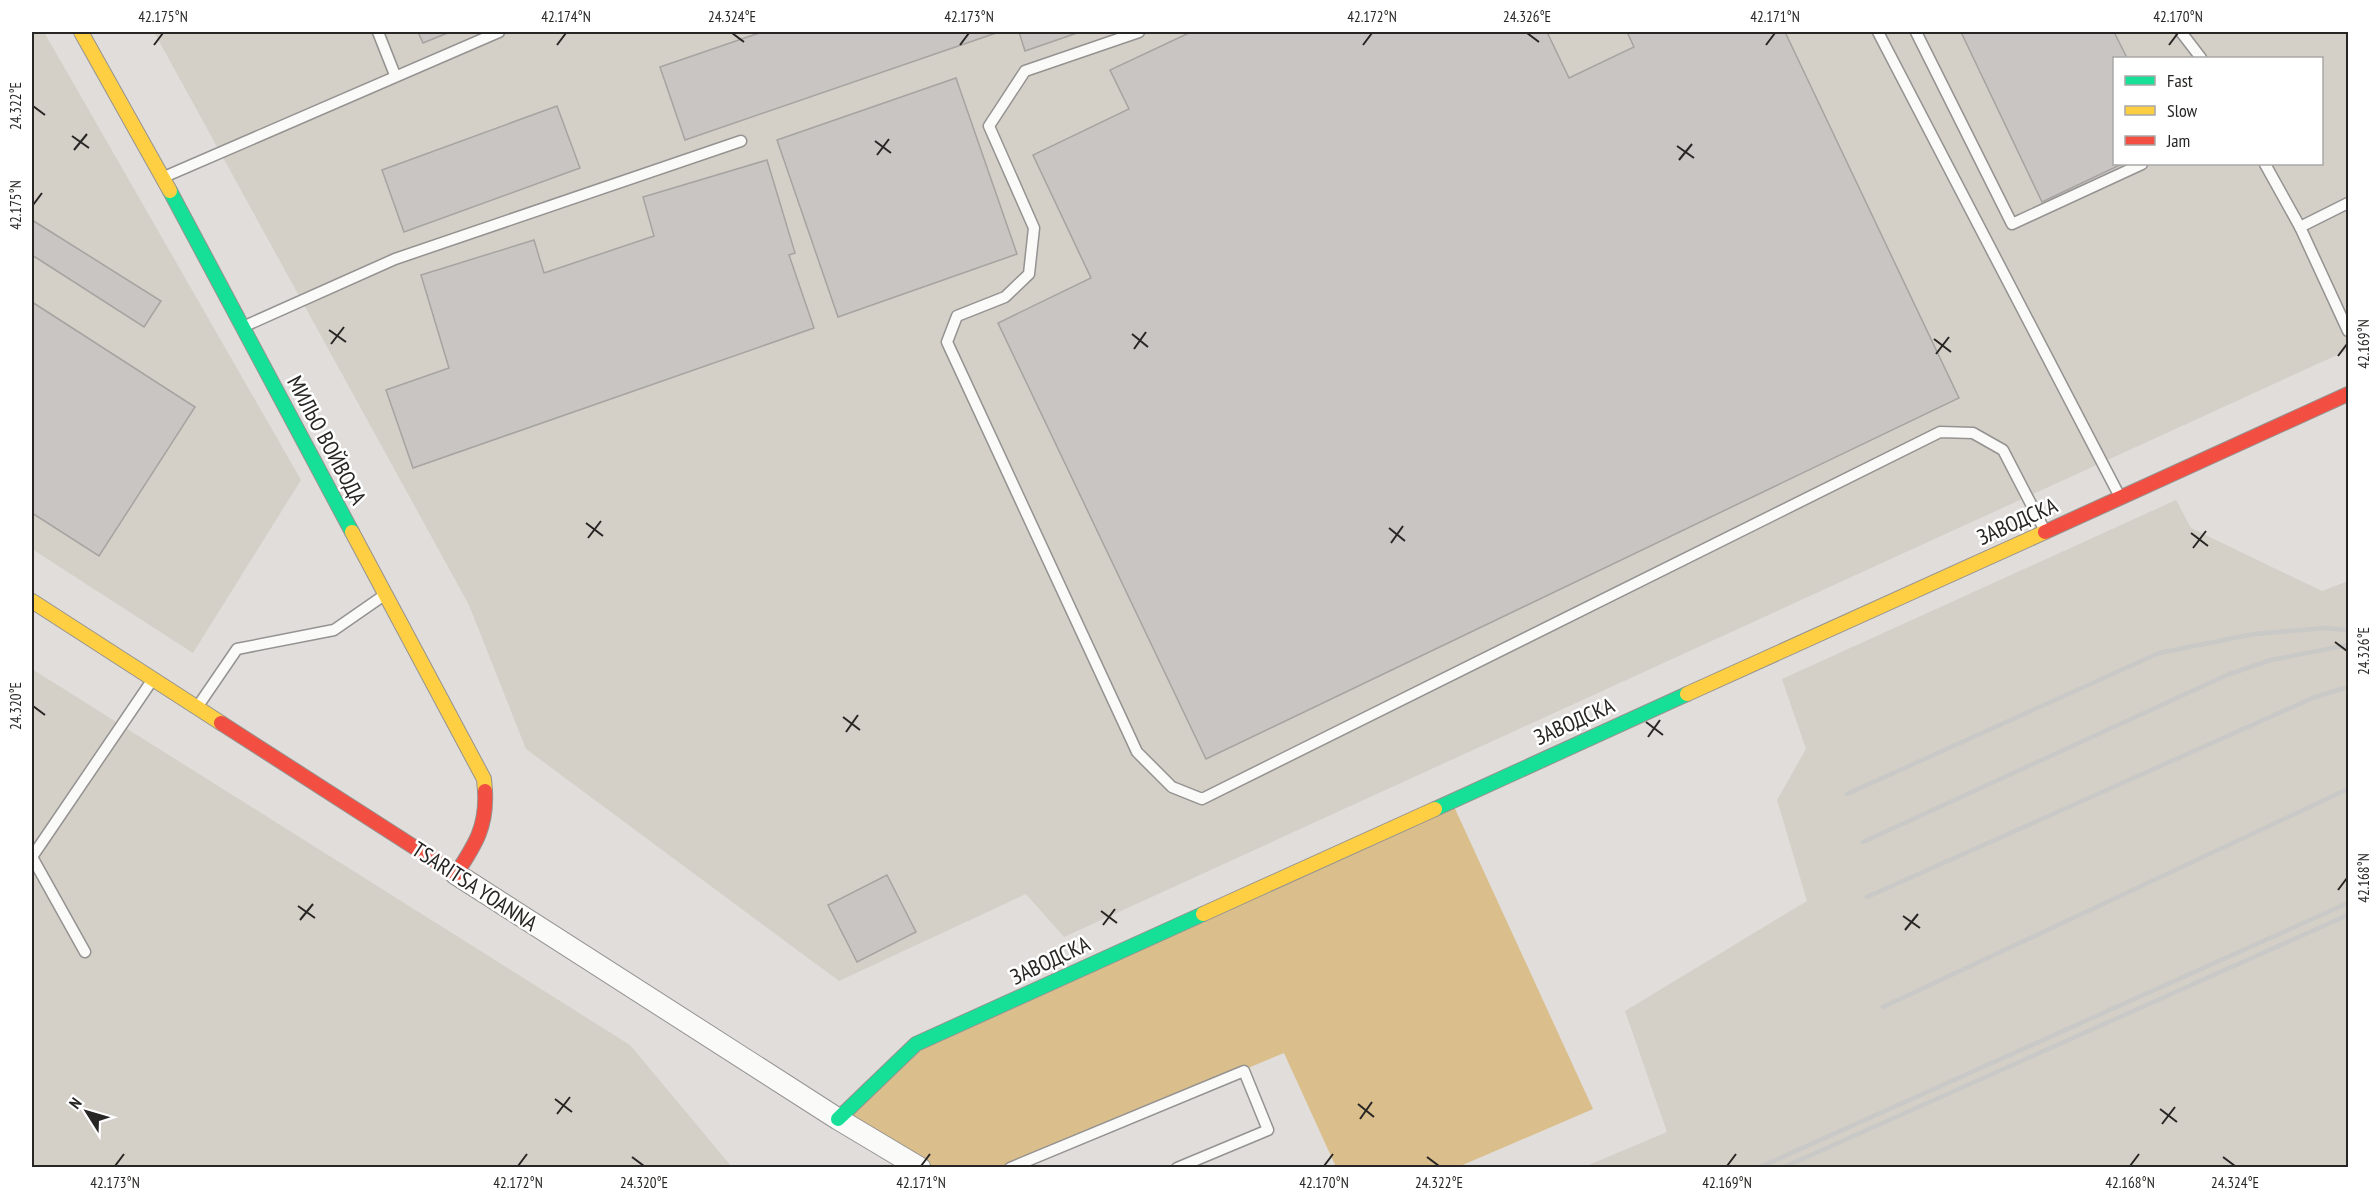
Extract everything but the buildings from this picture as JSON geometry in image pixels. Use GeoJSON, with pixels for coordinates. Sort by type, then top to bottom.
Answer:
{"type":"FeatureCollection","features":[{"type":"Feature","properties":{"kind":"street","name":"МИЛЬО ВОЙВОДА"},"geometry":{"type":"LineString","coordinates":[[81,32],[163,178],[484,779],[486,812],[478,838],[456,874]]}},
{"type":"Feature","properties":{"kind":"street","name":"ЗАВОДСКА"},"geometry":{"type":"LineString","coordinates":[[838,1119],[916,1044],[2349,394]]}},
{"type":"Feature","properties":{"kind":"street","name":"TSARITSA YOANNA"},"geometry":{"type":"LineString","coordinates":[[32,601],[838,1119],[920,1167]]}},
{"type":"Feature","properties":{"kind":"lane"},"geometry":{"type":"LineString","coordinates":[[378,32],[395,75]]}},
{"type":"Feature","properties":{"kind":"lane"},"geometry":{"type":"LineString","coordinates":[[163,178],[395,75],[499,32]]}},
{"type":"Feature","properties":{"kind":"lane"},"geometry":{"type":"LineString","coordinates":[[1139,32],[1025,71],[989,126],[1034,228],[1029,274],[1005,297],[957,316],[947,342],[1137,752],[1173,787],[1202,799],[1940,432],[1973,433],[2003,450],[2045,531]]}},
{"type":"Feature","properties":{"kind":"lane"},"geometry":{"type":"LineString","coordinates":[[1878,32],[2120,497]]}},
{"type":"Feature","properties":{"kind":"lane"},"geometry":{"type":"LineString","coordinates":[[1916,32],[2012,224],[2140,165]]}},
{"type":"Feature","properties":{"kind":"lane"},"geometry":{"type":"LineString","coordinates":[[2181,32],[2200,57]]}},
{"type":"Feature","properties":{"kind":"lane"},"geometry":{"type":"LineString","coordinates":[[242,328],[395,259],[741,141]]}},
{"type":"Feature","properties":{"kind":"lane"},"geometry":{"type":"LineString","coordinates":[[2266,165],[2300,227],[2349,331]]}},
{"type":"Feature","properties":{"kind":"lane"},"geometry":{"type":"LineString","coordinates":[[2300,227],[2349,203]]}},
{"type":"Feature","properties":{"kind":"lane"},"geometry":{"type":"LineString","coordinates":[[197,708],[237,649],[334,630],[386,594]]}},
{"type":"Feature","properties":{"kind":"lane"},"geometry":{"type":"LineString","coordinates":[[84,952],[32,857],[153,679]]}},
{"type":"Feature","properties":{"kind":"lane"},"geometry":{"type":"LineString","coordinates":[[1010,1167],[1244,1071],[1268,1130],[1177,1167]]}},
{"type":"Feature","properties":{"kind":"shaded area"},"geometry":{"type":"Polygon","coordinates":[[[32,32],[44,32],[301,480],[193,653],[32,549],[32,32]]]}},
{"type":"Feature","properties":{"kind":"shaded area"},"geometry":{"type":"Polygon","coordinates":[[[154,32],[2348,32],[2348,350],[1064,937],[1026,894],[839,981],[526,749],[469,605],[154,32]]]}},
{"type":"Feature","properties":{"kind":"shaded area"},"geometry":{"type":"Polygon","coordinates":[[[2176,500],[2191,528],[2322,591],[2348,581],[2348,1167],[1584,1167],[1667,1132],[1625,1011],[1807,901],[1777,800],[1806,749],[1782,679],[2176,500]]]}},
{"type":"Feature","properties":{"kind":"shaded area"},"geometry":{"type":"Polygon","coordinates":[[[32,669],[630,1045],[732,1167],[32,1167],[32,669]]]}},
{"type":"Feature","properties":{"kind":"shaded area"},"geometry":{"type":"Polygon","coordinates":[[[1451,800],[1593,1109],[1458,1167],[1336,1167],[1284,1053],[1010,1167],[922,1167],[838,1119],[916,1044],[1451,800]]]}},
{"type":"Feature","properties":{"kind":"railway"},"geometry":{"type":"LineString","coordinates":[[1847,794],[2159,653],[2254,634],[2325,628],[2348,630]]}},
{"type":"Feature","properties":{"kind":"railway"},"geometry":{"type":"LineString","coordinates":[[1863,842],[2227,675],[2271,660],[2348,645]]}},
{"type":"Feature","properties":{"kind":"railway"},"geometry":{"type":"LineString","coordinates":[[1867,897],[2315,697],[2348,687]]}},
{"type":"Feature","properties":{"kind":"railway"},"geometry":{"type":"LineString","coordinates":[[1883,1007],[2348,789]]}},
{"type":"Feature","properties":{"kind":"railway"},"geometry":{"type":"LineString","coordinates":[[1758,1168],[2348,903]]}},
{"type":"Feature","properties":{"kind":"railway"},"geometry":{"type":"LineString","coordinates":[[1782,1168],[2348,915]]}},
{"type":"Feature","properties":{"kind":"traffic: fast"},"geometry":{"type":"LineString","coordinates":[[170,191],[352,532]]}},
{"type":"Feature","properties":{"kind":"traffic: fast"},"geometry":{"type":"LineString","coordinates":[[1435,809],[1687,694]]}},
{"type":"Feature","properties":{"kind":"traffic: fast"},"geometry":{"type":"LineString","coordinates":[[838,1119],[916,1044],[1203,914]]}},
{"type":"Feature","properties":{"kind":"traffic: slow"},"geometry":{"type":"LineString","coordinates":[[81,32],[170,191]]}},
{"type":"Feature","properties":{"kind":"traffic: slow"},"geometry":{"type":"LineString","coordinates":[[352,532],[484,779],[485,791]]}},
{"type":"Feature","properties":{"kind":"traffic: slow"},"geometry":{"type":"LineString","coordinates":[[1687,694],[2045,532]]}},
{"type":"Feature","properties":{"kind":"traffic: slow"},"geometry":{"type":"LineString","coordinates":[[32,601],[221,723]]}},
{"type":"Feature","properties":{"kind":"traffic: slow"},"geometry":{"type":"LineString","coordinates":[[1203,914],[1435,809]]}},
{"type":"Feature","properties":{"kind":"traffic: jam"},"geometry":{"type":"LineString","coordinates":[[2045,532],[2348,394]]}},
{"type":"Feature","properties":{"kind":"traffic: jam"},"geometry":{"type":"LineString","coordinates":[[221,723],[456,874],[469,854],[482,825],[485,791]]}}]}
